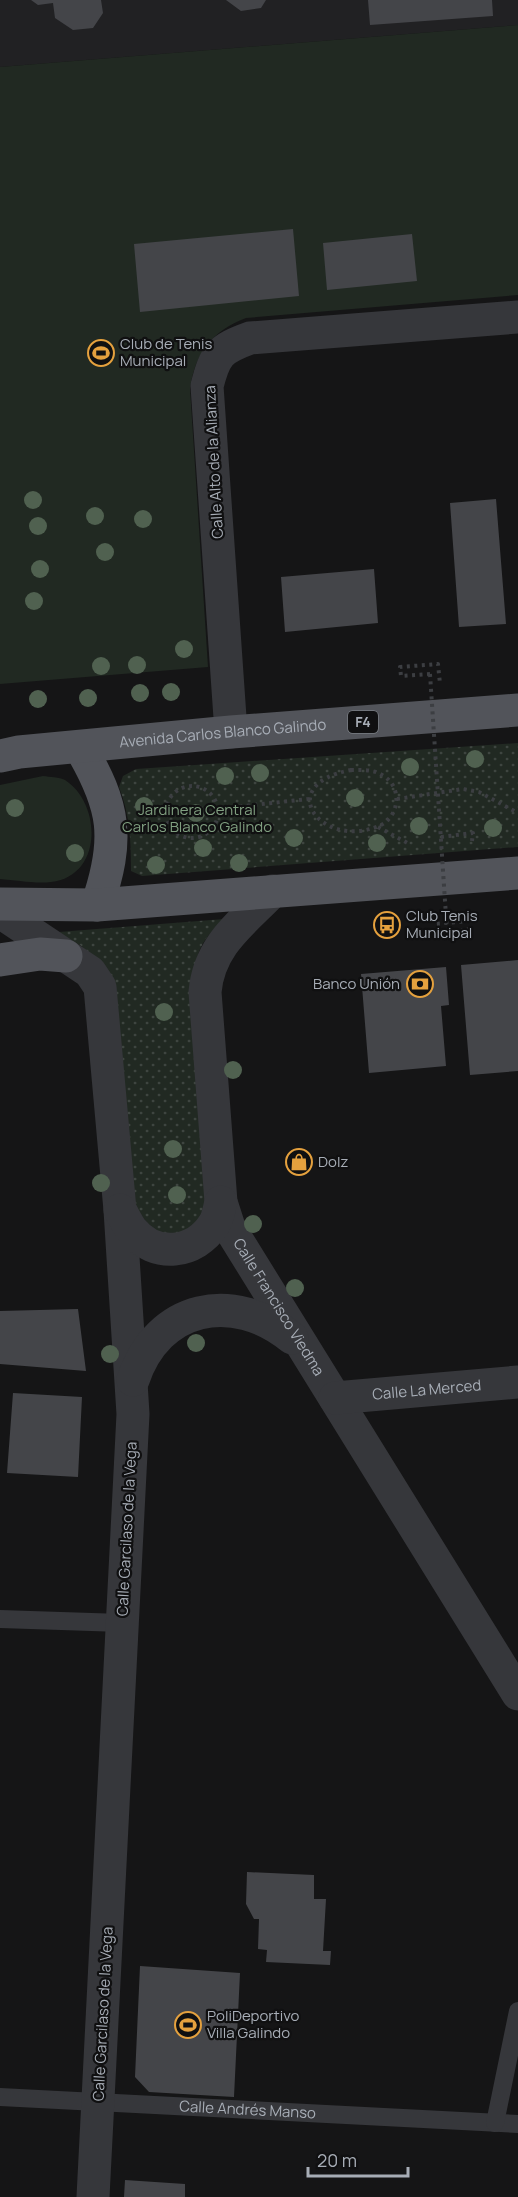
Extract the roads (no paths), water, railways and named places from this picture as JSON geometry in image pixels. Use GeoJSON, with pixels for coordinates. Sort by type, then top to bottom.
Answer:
{"type":"FeatureCollection","features":[{"type":"Feature","properties":{"kind":"main road","name":"Avenida Carlos Blanco Galindo"},"geometry":{"type":"LineString","coordinates":[[6,752],[512,710]]}},
{"type":"Feature","properties":{"kind":"main road"},"geometry":{"type":"LineString","coordinates":[[80,747],[99,779],[112,823],[110,868],[97,905]]}},
{"type":"Feature","properties":{"kind":"main road"},"geometry":{"type":"LineString","coordinates":[[0,904],[97,905],[518,873]]}},
{"type":"Feature","properties":{"kind":"main road"},"geometry":{"type":"LineString","coordinates":[[0,960],[40,954],[66,956]]}},
{"type":"Feature","properties":{"kind":"street","name":"Calle Alto de la Alianza"},"geometry":{"type":"LineString","coordinates":[[231,732],[207,386],[213,360],[228,346],[250,338],[518,317]]}},
{"type":"Feature","properties":{"kind":"street","name":"Calle Francisco Viedma"},"geometry":{"type":"LineString","coordinates":[[273,891],[218,949],[207,975],[205,992],[221,1202],[229,1227],[518,1694]]}},
{"type":"Feature","properties":{"kind":"street","name":"Calle Garcilaso de la Vega"},"geometry":{"type":"LineString","coordinates":[[0,912],[90,972],[100,987],[120,1210],[133,1414],[93,2197]]}},
{"type":"Feature","properties":{"kind":"street"},"geometry":{"type":"LineString","coordinates":[[120,1210],[132,1231],[145,1242],[159,1249],[174,1251],[190,1247],[204,1238],[216,1222],[221,1202]]}},
{"type":"Feature","properties":{"kind":"street"},"geometry":{"type":"LineString","coordinates":[[132,1382],[140,1358],[155,1337],[178,1321],[206,1312],[255,1314],[277,1326],[303,1347]]}},
{"type":"Feature","properties":{"kind":"street","name":"Calle La Merced"},"geometry":{"type":"LineString","coordinates":[[335,1398],[518,1382]]}},
{"type":"Feature","properties":{"kind":"lane"},"geometry":{"type":"LineString","coordinates":[[0,1618],[123,1623]]}},
{"type":"Feature","properties":{"kind":"lane"},"geometry":{"type":"LineString","coordinates":[[495,2123],[518,2011]]}},
{"type":"Feature","properties":{"kind":"lane","name":"Calle Andrés Manso"},"geometry":{"type":"LineString","coordinates":[[0,2097],[99,2104],[518,2124]]}},
{"type":"Feature","properties":{"kind":"place","name":"Club de Tenis Municipal"},"geometry":{"type":"Point","coordinates":[101,353]}},
{"type":"Feature","properties":{"kind":"place","name":"Club Tenis Municipal"},"geometry":{"type":"Point","coordinates":[387,925]}},
{"type":"Feature","properties":{"kind":"place","name":"Banco Unión"},"geometry":{"type":"Point","coordinates":[420,984]}},
{"type":"Feature","properties":{"kind":"place","name":"Dolz"},"geometry":{"type":"Point","coordinates":[299,1162]}},
{"type":"Feature","properties":{"kind":"place","name":"PoliDeportivo Villa Galindo"},"geometry":{"type":"Point","coordinates":[188,2025]}},
{"type":"Feature","properties":{"kind":"park label","name":"Jardinera Central Carlos Blanco Galindo"},"geometry":{"type":"Point","coordinates":[197,818]}}]}
